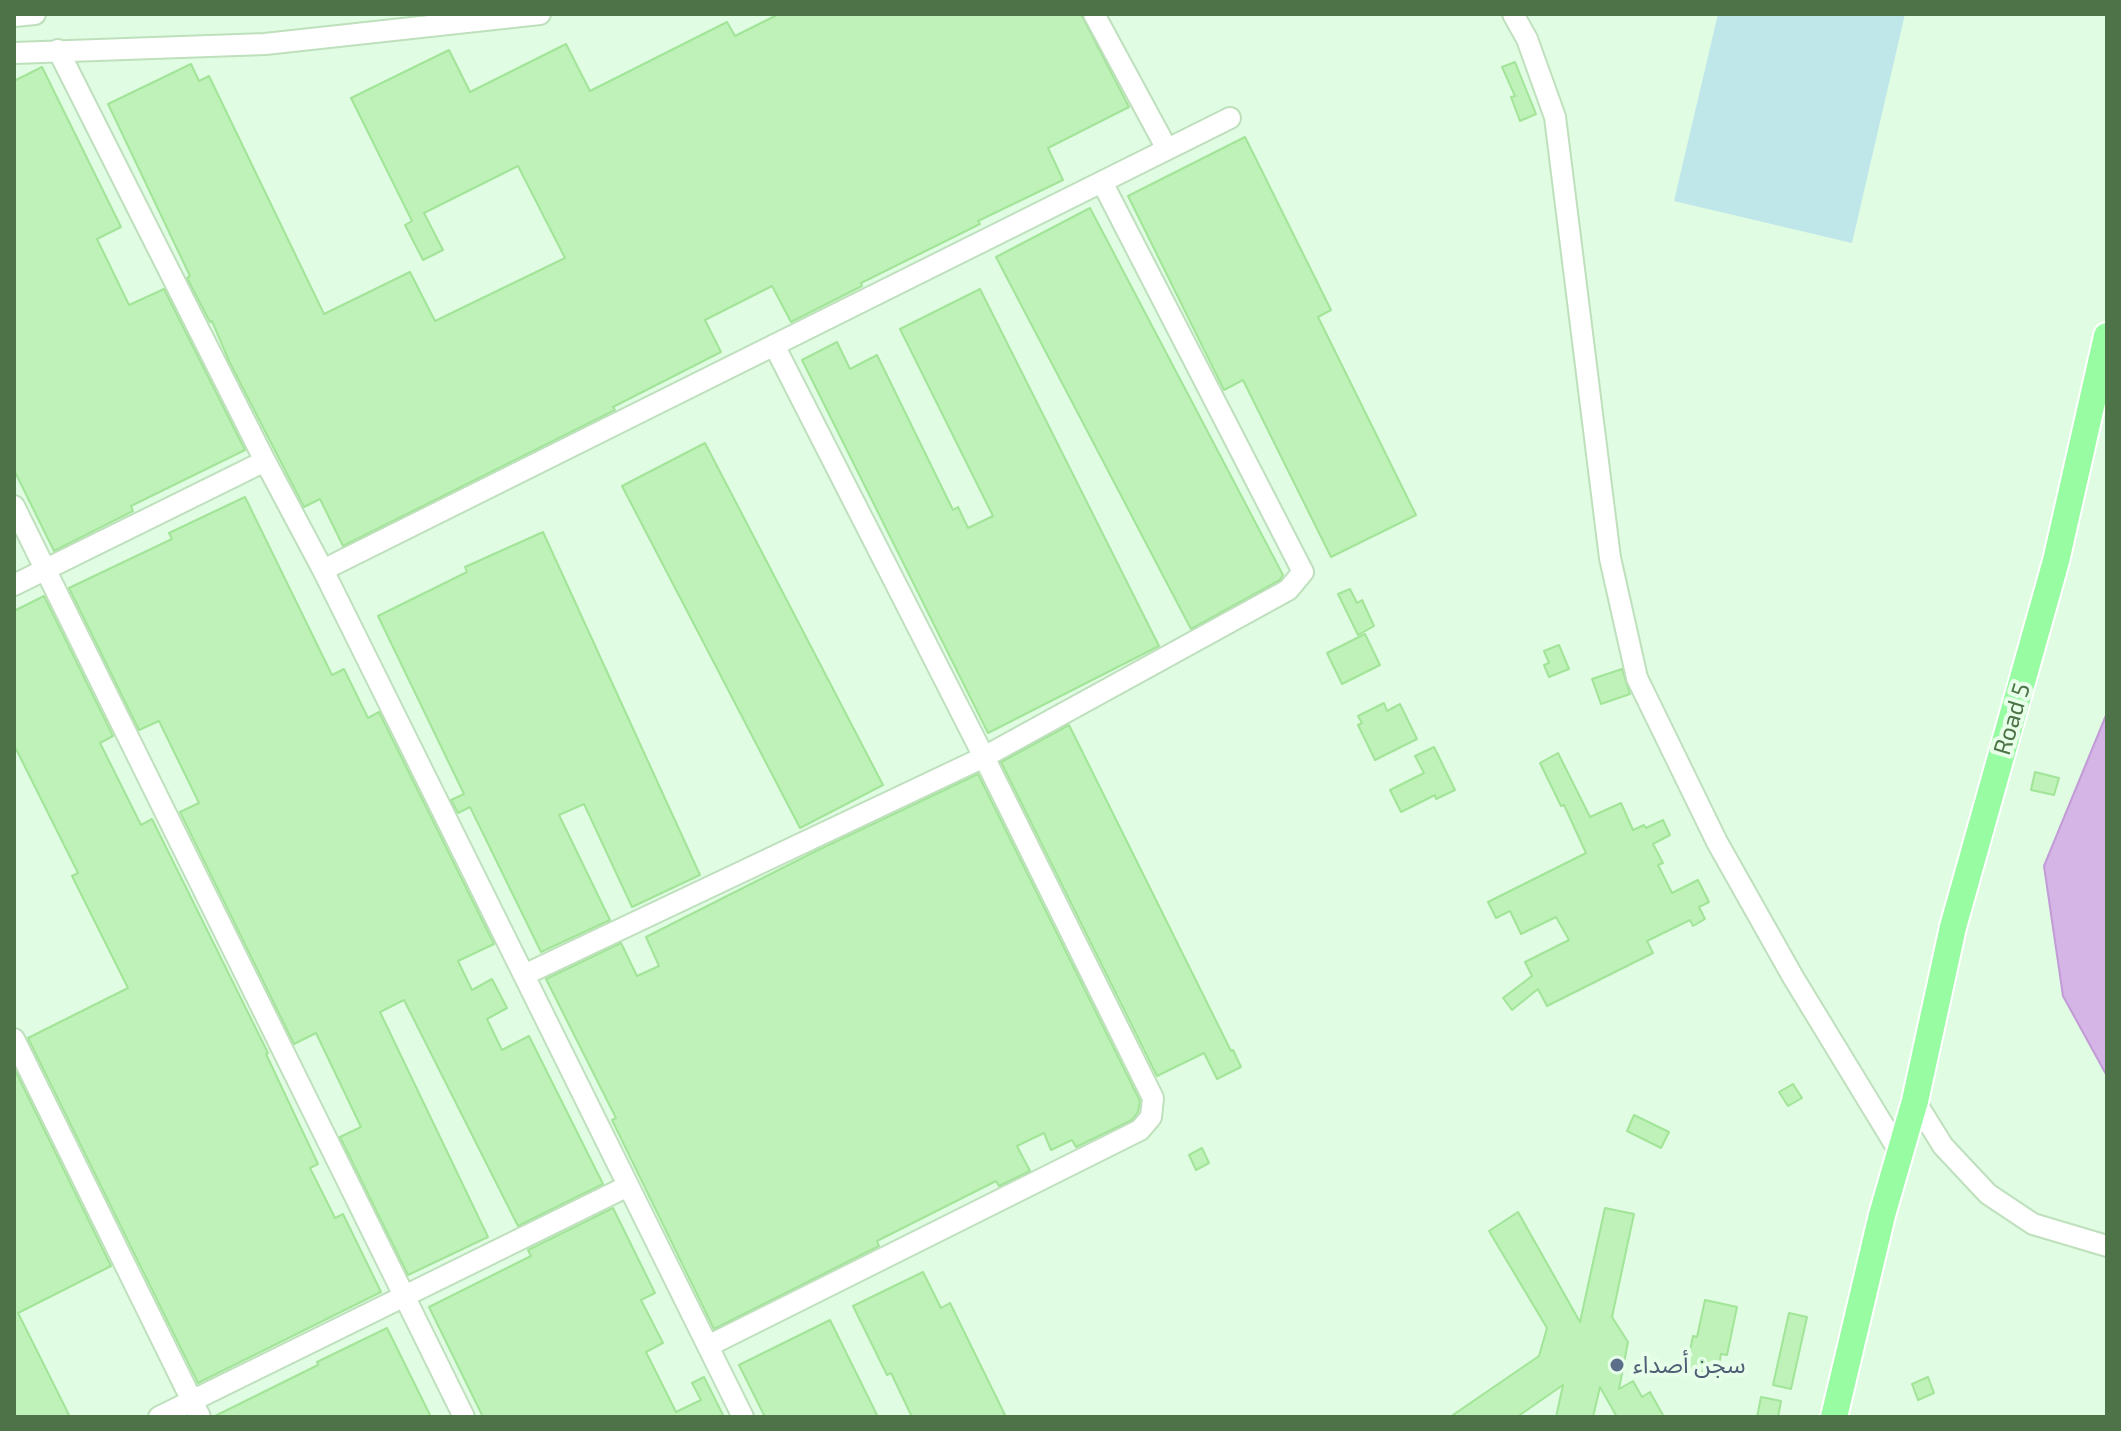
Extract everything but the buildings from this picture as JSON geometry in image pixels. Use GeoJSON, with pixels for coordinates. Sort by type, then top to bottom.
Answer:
{"type":"FeatureCollection","features":[{"type":"Feature","properties":{"kind":"main road","name":"Road 5"},"geometry":{"type":"LineString","coordinates":[[1834,1417],[1899,1151],[1915,1101],[1953,927],[2056,561],[2107,336]]}},
{"type":"Feature","properties":{"kind":"street"},"geometry":{"type":"LineString","coordinates":[[14,16],[35,14]]}},
{"type":"Feature","properties":{"kind":"street"},"geometry":{"type":"LineString","coordinates":[[14,53],[265,44],[540,14]]}},
{"type":"Feature","properties":{"kind":"street"},"geometry":{"type":"LineString","coordinates":[[1094,14],[1167,149]]}},
{"type":"Feature","properties":{"kind":"street"},"geometry":{"type":"LineString","coordinates":[[1513,14],[1527,39],[1555,117],[1610,558],[1637,678],[1717,842],[1793,977],[1899,1151]]}},
{"type":"Feature","properties":{"kind":"street"},"geometry":{"type":"LineString","coordinates":[[58,50],[323,570],[743,1417]]}},
{"type":"Feature","properties":{"kind":"street"},"geometry":{"type":"LineString","coordinates":[[323,570],[1230,118]]}},
{"type":"Feature","properties":{"kind":"street"},"geometry":{"type":"LineString","coordinates":[[524,975],[984,757],[1288,590],[1303,572],[1102,182]]}},
{"type":"Feature","properties":{"kind":"street"},"geometry":{"type":"LineString","coordinates":[[708,1346],[1140,1130],[1151,1117],[1153,1098],[774,345]]}},
{"type":"Feature","properties":{"kind":"street"},"geometry":{"type":"LineString","coordinates":[[14,585],[265,461]]}},
{"type":"Feature","properties":{"kind":"street"},"geometry":{"type":"LineString","coordinates":[[14,506],[464,1417]]}},
{"type":"Feature","properties":{"kind":"street"},"geometry":{"type":"LineString","coordinates":[[14,1039],[196,1409]]}},
{"type":"Feature","properties":{"kind":"street"},"geometry":{"type":"LineString","coordinates":[[1915,1101],[1943,1146],[1988,1194],[2033,1224],[2107,1246]]}},
{"type":"Feature","properties":{"kind":"street"},"geometry":{"type":"LineString","coordinates":[[159,1417],[196,1409],[404,1296],[628,1186]]}},
{"type":"Feature","properties":{"kind":"shaded area"},"geometry":{"type":"Polygon","coordinates":[[[1718,14],[1905,14],[1852,243],[1674,201],[1718,14]]]}},
{"type":"Feature","properties":{"kind":"shaded area"},"geometry":{"type":"Polygon","coordinates":[[[2107,713],[2107,1076],[2063,996],[2044,866],[2107,713]]]}},
{"type":"Feature","properties":{"kind":"place","name":"سجن أصداء"},"geometry":{"type":"Point","coordinates":[1617,1365]}}]}
